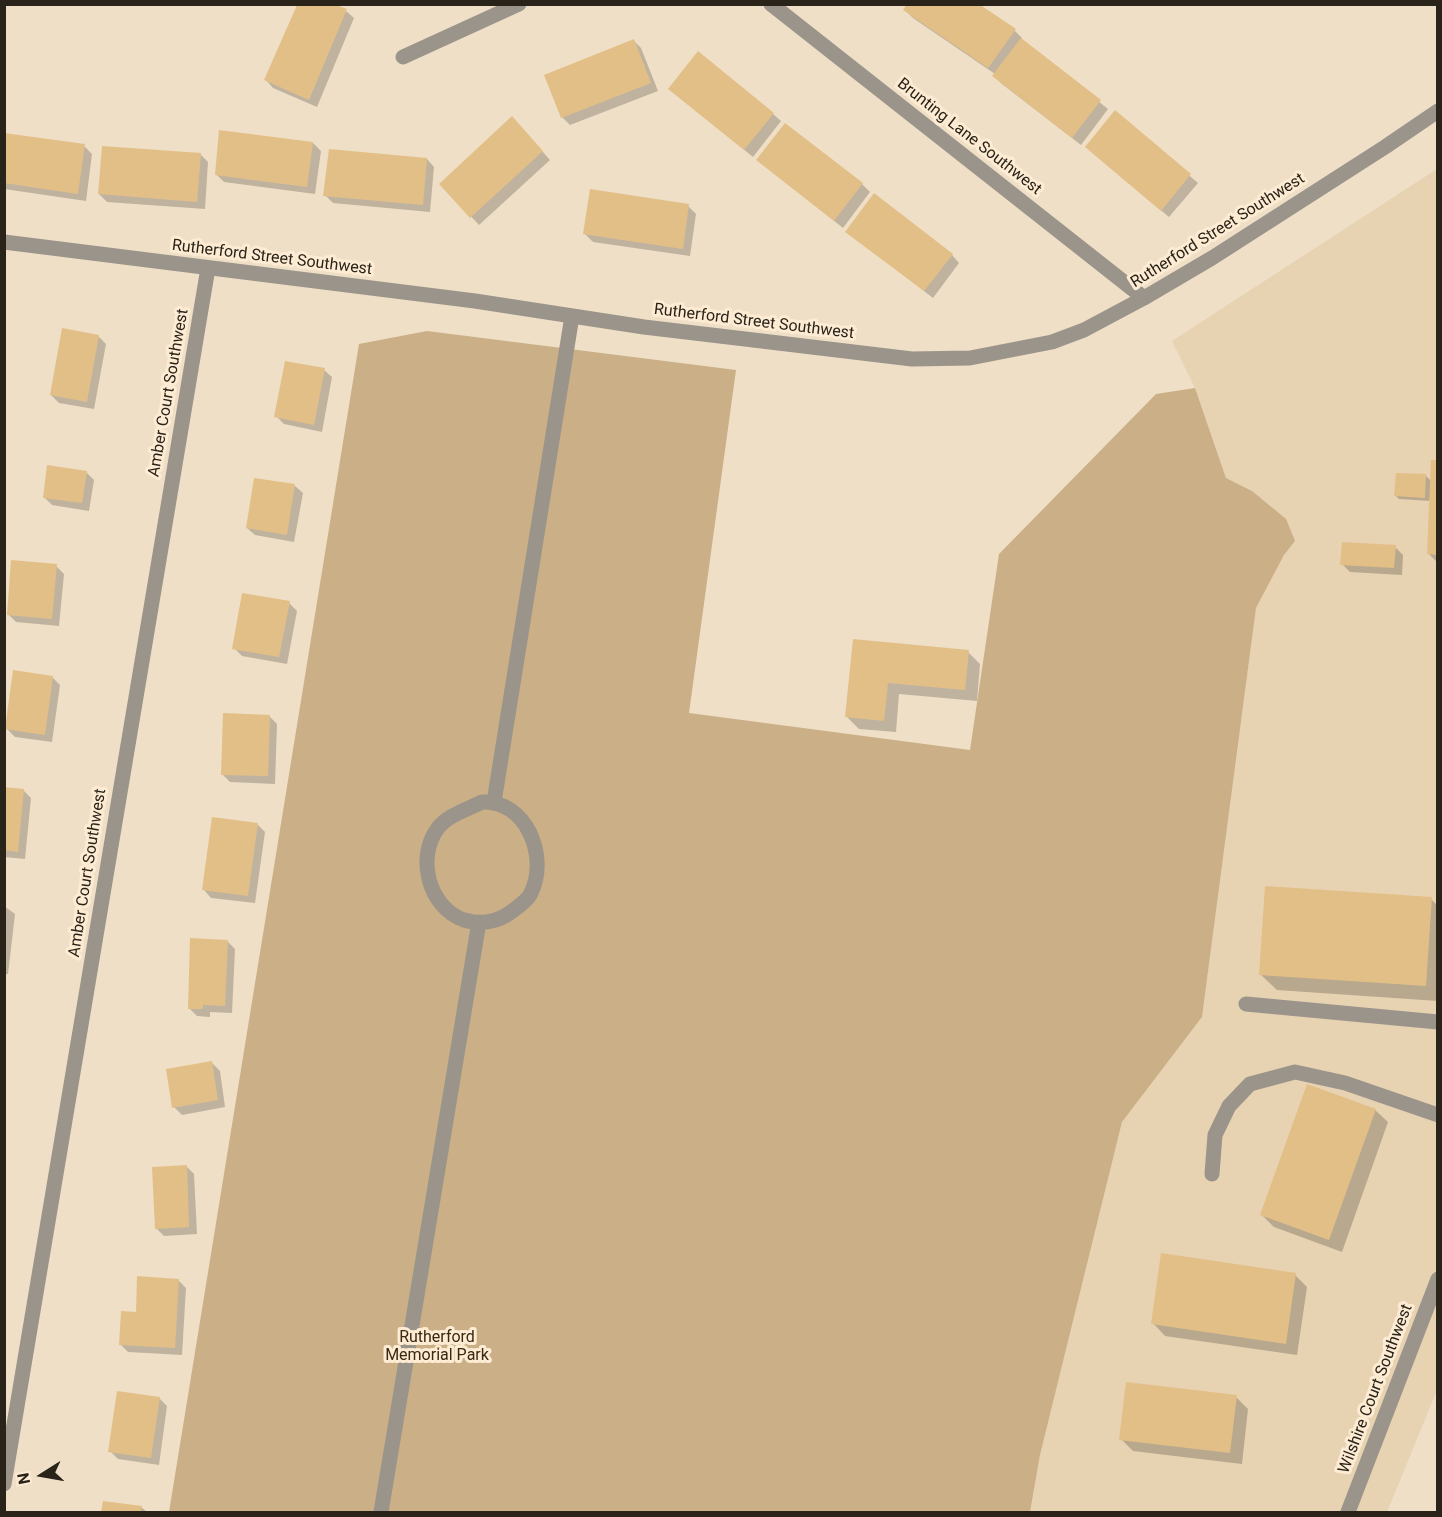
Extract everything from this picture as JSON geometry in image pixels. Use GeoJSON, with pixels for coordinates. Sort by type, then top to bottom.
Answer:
{"type":"FeatureCollection","features":[{"type":"Feature","properties":{"kind":"street"},"geometry":{"type":"LineString","coordinates":[[403,57],[519,4]]}},
{"type":"Feature","properties":{"kind":"street","name":"Brunting Lane Southwest"},"geometry":{"type":"LineString","coordinates":[[771,4],[1144,298]]}},
{"type":"Feature","properties":{"kind":"street","name":"Rutherford Street Southwest"},"geometry":{"type":"LineString","coordinates":[[4,242],[475,301],[644,327],[912,359],[970,358],[1052,342],[1084,330],[1212,258],[1437,111]]}},
{"type":"Feature","properties":{"kind":"street","name":"Amber Court Southwest"},"geometry":{"type":"LineString","coordinates":[[4,1484],[208,268]]}},
{"type":"Feature","properties":{"kind":"street"},"geometry":{"type":"LineString","coordinates":[[494,802],[572,316]]}},
{"type":"Feature","properties":{"kind":"street"},"geometry":{"type":"LineString","coordinates":[[482,802],[494,802],[511,810],[525,822],[533,840],[537,859],[537,876],[531,895],[501,919],[479,922],[462,919],[437,900],[429,883],[428,848],[439,827],[452,817],[482,802]]}},
{"type":"Feature","properties":{"kind":"street"},"geometry":{"type":"LineString","coordinates":[[381,1512],[479,922]]}},
{"type":"Feature","properties":{"kind":"street"},"geometry":{"type":"LineString","coordinates":[[1246,1004],[1437,1022]]}},
{"type":"Feature","properties":{"kind":"street"},"geometry":{"type":"LineString","coordinates":[[1212,1174],[1215,1135],[1229,1106],[1250,1084],[1283,1075],[1295,1072],[1345,1083],[1437,1115]]}},
{"type":"Feature","properties":{"kind":"street","name":"Wilshire Court Southwest"},"geometry":{"type":"LineString","coordinates":[[1348,1512],[1437,1279]]}},
{"type":"Feature","properties":{"kind":"shaded area"},"geometry":{"type":"Polygon","coordinates":[[[1437,169],[1437,1390],[1387,1512],[1030,1512],[1040,1455],[1122,1122],[1202,1017],[1256,608],[1284,555],[1295,541],[1252,491],[1226,478],[1195,388],[1172,341],[1437,169]]]}},
{"type":"Feature","properties":{"kind":"green space","name":"Rutherford Memorial Park"},"geometry":{"type":"Polygon","coordinates":[[[427,331],[736,370],[689,713],[970,750],[999,554],[1156,394],[1195,388],[1226,478],[1252,491],[1286,519],[1295,541],[1284,555],[1256,608],[1202,1017],[1122,1122],[1040,1455],[1030,1512],[169,1512],[359,344],[427,331]]]}},
{"type":"Feature","properties":{"kind":"building"},"geometry":{"type":"Polygon","coordinates":[[[907,4],[979,4],[1016,29],[988,68],[903,10],[907,4]]]}},
{"type":"Feature","properties":{"kind":"building"},"geometry":{"type":"Polygon","coordinates":[[[297,5],[336,5],[347,9],[309,100],[264,80],[297,5]]]}},
{"type":"Feature","properties":{"kind":"building"},"geometry":{"type":"Polygon","coordinates":[[[1021,38],[1101,100],[1072,138],[992,76],[1021,38]]]}},
{"type":"Feature","properties":{"kind":"building"},"geometry":{"type":"Polygon","coordinates":[[[634,39],[651,83],[561,118],[544,75],[634,39]]]}},
{"type":"Feature","properties":{"kind":"building"},"geometry":{"type":"Polygon","coordinates":[[[698,51],[774,113],[744,150],[668,89],[698,51]]]}},
{"type":"Feature","properties":{"kind":"building"},"geometry":{"type":"Polygon","coordinates":[[[1115,110],[1191,174],[1161,211],[1085,147],[1115,110]]]}},
{"type":"Feature","properties":{"kind":"building"},"geometry":{"type":"Polygon","coordinates":[[[512,116],[543,151],[470,218],[439,184],[512,116]]]}},
{"type":"Feature","properties":{"kind":"building"},"geometry":{"type":"Polygon","coordinates":[[[785,123],[863,183],[834,221],[756,160],[785,123]]]}},
{"type":"Feature","properties":{"kind":"building"},"geometry":{"type":"Polygon","coordinates":[[[219,130],[313,142],[307,187],[215,175],[219,130]]]}},
{"type":"Feature","properties":{"kind":"building"},"geometry":{"type":"Polygon","coordinates":[[[4,133],[85,144],[78,194],[4,183],[4,133]]]}},
{"type":"Feature","properties":{"kind":"building"},"geometry":{"type":"Polygon","coordinates":[[[102,146],[201,153],[197,202],[98,194],[102,146]]]}},
{"type":"Feature","properties":{"kind":"building"},"geometry":{"type":"Polygon","coordinates":[[[329,149],[427,158],[423,205],[323,196],[329,149]]]}},
{"type":"Feature","properties":{"kind":"building"},"geometry":{"type":"Polygon","coordinates":[[[590,189],[689,204],[683,249],[583,234],[590,189]]]}},
{"type":"Feature","properties":{"kind":"building"},"geometry":{"type":"Polygon","coordinates":[[[874,193],[953,254],[924,291],[845,232],[874,193]]]}},
{"type":"Feature","properties":{"kind":"building"},"geometry":{"type":"Polygon","coordinates":[[[62,328],[99,335],[87,402],[50,395],[62,328]]]}},
{"type":"Feature","properties":{"kind":"building"},"geometry":{"type":"Polygon","coordinates":[[[285,361],[325,368],[314,425],[274,417],[285,361]]]}},
{"type":"Feature","properties":{"kind":"building"},"geometry":{"type":"Polygon","coordinates":[[[1431,460],[1438,460],[1438,555],[1427,554],[1431,460]]]}},
{"type":"Feature","properties":{"kind":"building"},"geometry":{"type":"Polygon","coordinates":[[[47,465],[87,471],[82,503],[43,498],[47,465]]]}},
{"type":"Feature","properties":{"kind":"building"},"geometry":{"type":"Polygon","coordinates":[[[1396,473],[1426,474],[1425,498],[1394,496],[1396,473]]]}},
{"type":"Feature","properties":{"kind":"building"},"geometry":{"type":"Polygon","coordinates":[[[254,478],[295,484],[287,535],[246,528],[254,478]]]}},
{"type":"Feature","properties":{"kind":"building"},"geometry":{"type":"Polygon","coordinates":[[[1342,542],[1396,545],[1394,568],[1340,565],[1342,542]]]}},
{"type":"Feature","properties":{"kind":"building"},"geometry":{"type":"Polygon","coordinates":[[[11,560],[57,564],[52,619],[7,615],[11,560]]]}},
{"type":"Feature","properties":{"kind":"building"},"geometry":{"type":"Polygon","coordinates":[[[242,593],[290,601],[279,657],[232,649],[242,593]]]}},
{"type":"Feature","properties":{"kind":"building"},"geometry":{"type":"Polygon","coordinates":[[[853,639],[969,650],[965,690],[888,683],[884,721],[845,717],[853,639]]]}},
{"type":"Feature","properties":{"kind":"building"},"geometry":{"type":"Polygon","coordinates":[[[13,670],[53,676],[45,735],[5,729],[13,670]]]}},
{"type":"Feature","properties":{"kind":"building"},"geometry":{"type":"Polygon","coordinates":[[[223,713],[270,715],[268,776],[221,775],[223,713]]]}},
{"type":"Feature","properties":{"kind":"building"},"geometry":{"type":"Polygon","coordinates":[[[4,787],[24,789],[18,852],[4,850],[4,787]]]}},
{"type":"Feature","properties":{"kind":"building"},"geometry":{"type":"Polygon","coordinates":[[[212,817],[258,823],[248,896],[202,890],[212,817]]]}},
{"type":"Feature","properties":{"kind":"building"},"geometry":{"type":"Polygon","coordinates":[[[1265,886],[1432,897],[1426,986],[1259,975],[1265,886]]]}},
{"type":"Feature","properties":{"kind":"building"},"geometry":{"type":"Polygon","coordinates":[[[190,938],[228,940],[225,1006],[203,1005],[203,1009],[188,1009],[190,938]]]}},
{"type":"Feature","properties":{"kind":"building"},"geometry":{"type":"Polygon","coordinates":[[[212,1061],[218,1100],[172,1108],[166,1069],[212,1061]]]}},
{"type":"Feature","properties":{"kind":"building"},"geometry":{"type":"Polygon","coordinates":[[[1307,1084],[1376,1109],[1329,1240],[1260,1215],[1307,1084]]]}},
{"type":"Feature","properties":{"kind":"building"},"geometry":{"type":"Polygon","coordinates":[[[187,1165],[189,1227],[155,1229],[152,1167],[187,1165]]]}},
{"type":"Feature","properties":{"kind":"building"},"geometry":{"type":"Polygon","coordinates":[[[1161,1253],[1296,1273],[1286,1344],[1151,1324],[1161,1253]]]}},
{"type":"Feature","properties":{"kind":"building"},"geometry":{"type":"Polygon","coordinates":[[[137,1276],[179,1279],[175,1348],[119,1345],[121,1311],[136,1312],[137,1276]]]}},
{"type":"Feature","properties":{"kind":"building"},"geometry":{"type":"Polygon","coordinates":[[[1126,1382],[1237,1395],[1230,1453],[1119,1440],[1126,1382]]]}},
{"type":"Feature","properties":{"kind":"building"},"geometry":{"type":"Polygon","coordinates":[[[117,1391],[160,1397],[151,1458],[108,1452],[117,1391]]]}},
{"type":"Feature","properties":{"kind":"building"},"geometry":{"type":"Polygon","coordinates":[[[103,1501],[142,1506],[141,1512],[101,1512],[103,1501]]]}}]}
